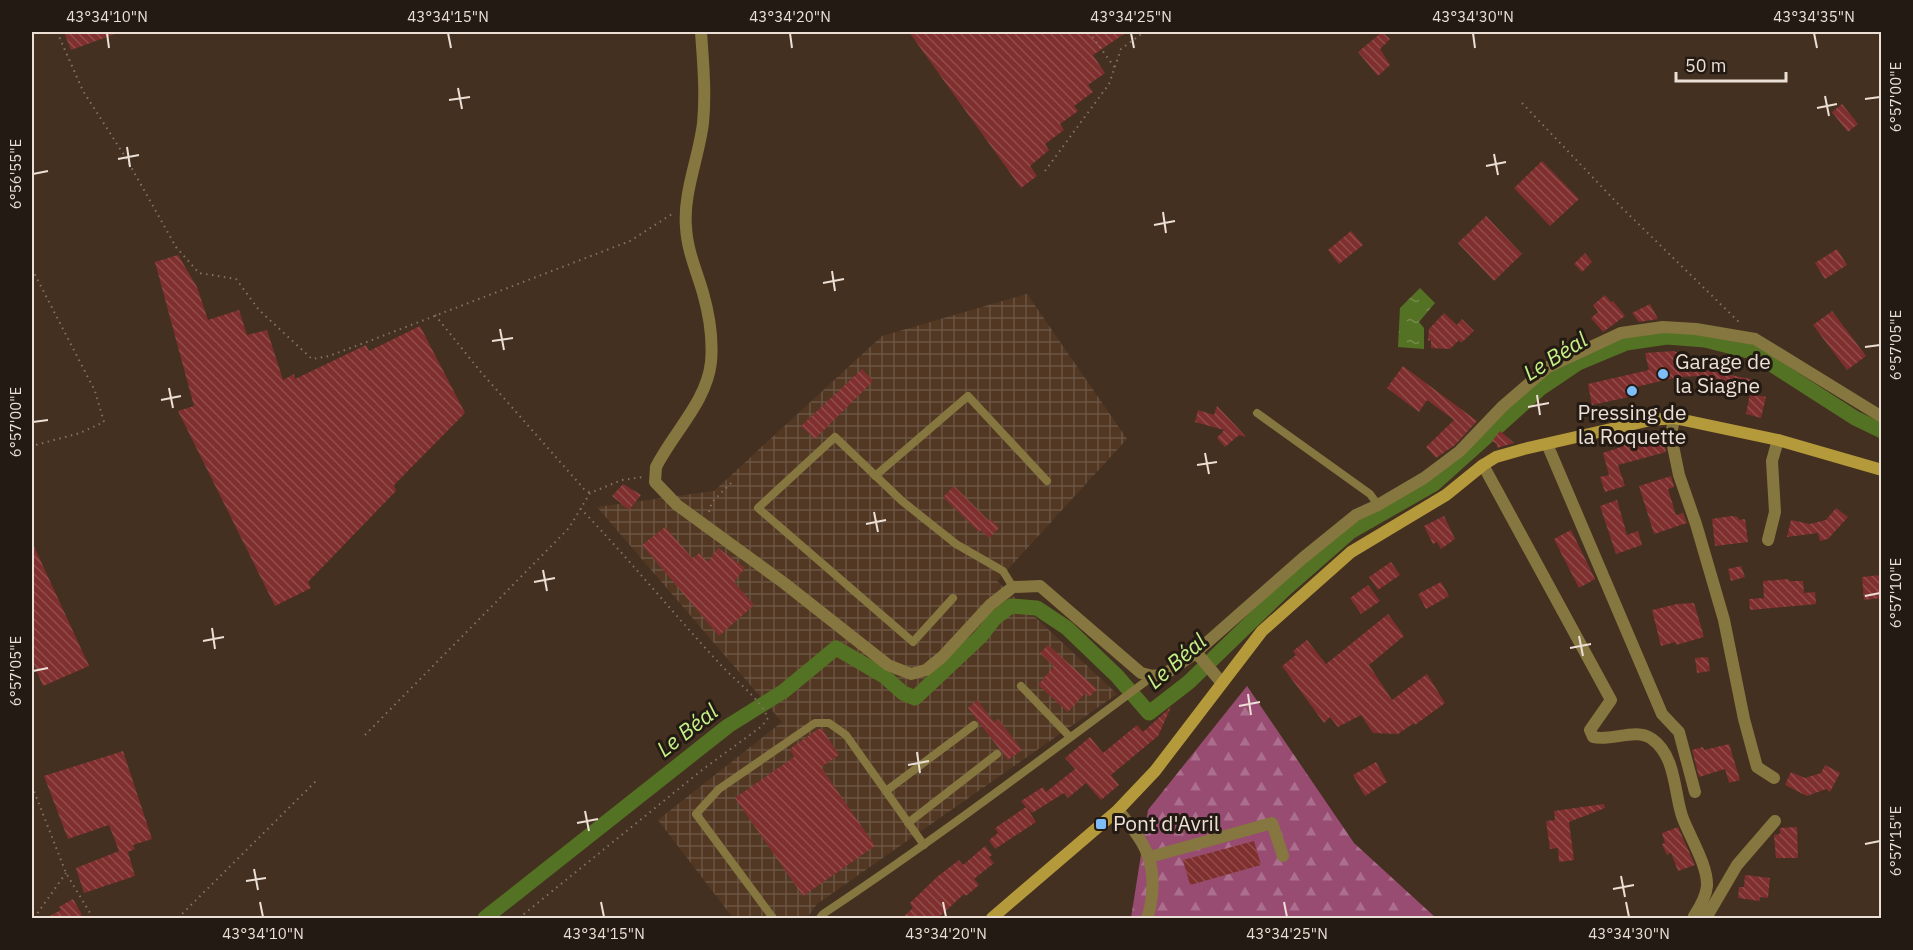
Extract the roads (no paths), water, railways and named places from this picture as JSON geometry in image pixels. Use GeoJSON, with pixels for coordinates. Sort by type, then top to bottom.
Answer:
{"type":"FeatureCollection","features":[{"type":"Feature","properties":{"kind":"main road"},"geometry":{"type":"LineString","coordinates":[[992,918],[1118,810],[1168,757],[1262,631],[1351,552],[1446,495],[1496,457],[1651,420],[1674,418],[1778,440],[1877,467]]}},
{"type":"Feature","properties":{"kind":"street"},"geometry":{"type":"LineString","coordinates":[[700,32],[704,66],[703,122],[686,206],[686,228],[693,262],[704,296],[710,332],[711,362],[704,387],[661,457],[654,476],[658,487],[677,505],[888,665],[911,674],[926,670],[942,657],[990,604],[1013,587],[1040,586],[1141,673],[1153,676],[1165,674],[1197,656],[1285,573],[1356,515],[1378,505],[1424,477],[1460,451],[1503,406],[1548,367],[1622,333],[1663,327],[1696,329],[1755,339],[1881,417]]}},
{"type":"Feature","properties":{"kind":"street"},"geometry":{"type":"LineString","coordinates":[[1674,418],[1671,436],[1679,475],[1721,609],[1757,767],[1774,778]]}},
{"type":"Feature","properties":{"kind":"street"},"geometry":{"type":"LineString","coordinates":[[1768,540],[1775,512],[1772,461],[1778,440]]}},
{"type":"Feature","properties":{"kind":"street"},"geometry":{"type":"LineString","coordinates":[[1547,444],[1662,714],[1679,732],[1695,792]]}},
{"type":"Feature","properties":{"kind":"street"},"geometry":{"type":"LineString","coordinates":[[1483,465],[1611,700],[1590,730],[1593,737],[1601,740],[1635,735],[1652,738],[1665,755],[1677,786],[1681,815],[1700,858],[1707,885],[1700,917]]}},
{"type":"Feature","properties":{"kind":"street"},"geometry":{"type":"LineString","coordinates":[[1197,656],[1222,683]]}},
{"type":"Feature","properties":{"kind":"street"},"geometry":{"type":"LineString","coordinates":[[1118,810],[1142,842],[1150,857],[1153,882],[1150,911],[1147,918]]}},
{"type":"Feature","properties":{"kind":"street"},"geometry":{"type":"LineString","coordinates":[[1700,917],[1737,865],[1775,821]]}},
{"type":"Feature","properties":{"kind":"street"},"geometry":{"type":"LineString","coordinates":[[1150,857],[1272,823],[1283,856]]}},
{"type":"Feature","properties":{"kind":"lane"},"geometry":{"type":"LineString","coordinates":[[875,476],[968,396],[1047,482]]}},
{"type":"Feature","properties":{"kind":"lane"},"geometry":{"type":"LineString","coordinates":[[1257,413],[1370,494],[1378,505]]}},
{"type":"Feature","properties":{"kind":"lane"},"geometry":{"type":"LineString","coordinates":[[954,598],[913,642],[758,508],[834,437],[902,501],[956,544],[1004,571],[1013,587]]}},
{"type":"Feature","properties":{"kind":"lane"},"geometry":{"type":"LineString","coordinates":[[820,918],[924,845],[1153,676]]}},
{"type":"Feature","properties":{"kind":"lane"},"geometry":{"type":"LineString","coordinates":[[1021,686],[1070,736]]}},
{"type":"Feature","properties":{"kind":"lane"},"geometry":{"type":"LineString","coordinates":[[773,918],[696,814],[719,789],[815,723],[829,723],[846,735],[924,845]]}},
{"type":"Feature","properties":{"kind":"lane"},"geometry":{"type":"LineString","coordinates":[[886,791],[974,725]]}},
{"type":"Feature","properties":{"kind":"lane"},"geometry":{"type":"LineString","coordinates":[[909,823],[997,754]]}},
{"type":"Feature","properties":{"kind":"water"},"geometry":{"type":"Polygon","coordinates":[[[1420,288],[1435,303],[1419,322],[1424,328],[1424,349],[1398,347],[1400,308],[1420,288]]]}},
{"type":"Feature","properties":{"kind":"waterway","name":"Le Béal"},"geometry":{"type":"LineString","coordinates":[[485,918],[728,726],[784,691],[836,648],[884,676],[903,693],[915,698],[981,636],[995,618],[1011,606],[1037,608],[1067,628],[1117,676],[1149,713],[1189,682],[1285,589],[1350,532],[1434,484],[1541,388],[1578,363],[1626,343],[1667,337],[1705,340],[1752,352],[1855,418],[1882,431]]}},
{"type":"Feature","properties":{"kind":"place","name":"Garage de la Siagne"},"geometry":{"type":"Point","coordinates":[1663,374]}},
{"type":"Feature","properties":{"kind":"place","name":"Pressing de la Roquette"},"geometry":{"type":"Point","coordinates":[1632,391]}},
{"type":"Feature","properties":{"kind":"place","name":"Pont d'Avril"},"geometry":{"type":"Point","coordinates":[1101,824]}}]}
